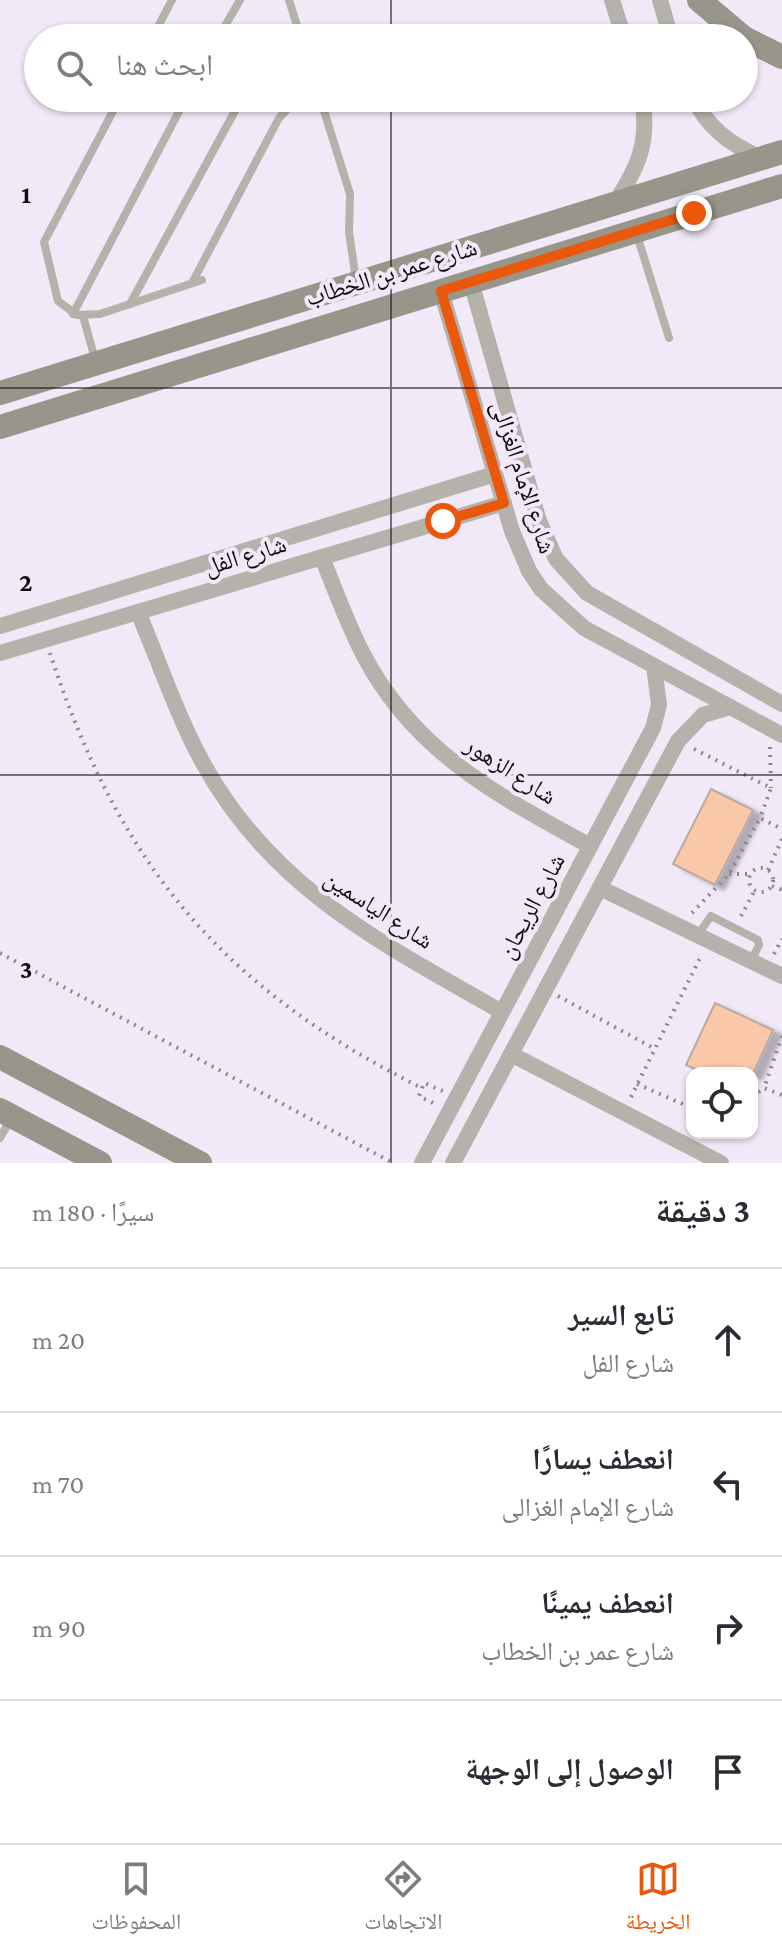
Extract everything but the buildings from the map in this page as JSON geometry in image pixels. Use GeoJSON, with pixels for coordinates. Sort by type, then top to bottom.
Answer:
{"type":"FeatureCollection","features":[{"type":"Feature","properties":{"kind":"street"},"geometry":{"type":"LineString","coordinates":[[612,0],[620,24]]}},
{"type":"Feature","properties":{"kind":"street"},"geometry":{"type":"LineString","coordinates":[[660,0],[667,24]]}},
{"type":"Feature","properties":{"kind":"street"},"geometry":{"type":"LineString","coordinates":[[699,0],[727,24]]}},
{"type":"Feature","properties":{"kind":"street"},"geometry":{"type":"LineString","coordinates":[[758,45],[782,57]]}},
{"type":"Feature","properties":{"kind":"street"},"geometry":{"type":"LineString","coordinates":[[614,204],[644,150],[644,112]]}},
{"type":"Feature","properties":{"kind":"street"},"geometry":{"type":"LineString","coordinates":[[704,112],[719,134],[739,149],[772,155]]}},
{"type":"Feature","properties":{"kind":"street","name":"شارع عمر بن الخطاب"},"geometry":{"type":"LineString","coordinates":[[0,393],[772,155]]}},
{"type":"Feature","properties":{"kind":"street","name":"شارع عمر بن الخطاب"},"geometry":{"type":"LineString","coordinates":[[0,427],[782,186]]}},
{"type":"Feature","properties":{"kind":"street"},"geometry":{"type":"LineString","coordinates":[[576,215],[572,235],[585,246]]}},
{"type":"Feature","properties":{"kind":"street"},"geometry":{"type":"LineString","coordinates":[[514,234],[528,244],[530,251],[524,265]]}},
{"type":"Feature","properties":{"kind":"street","name":"شارع الإمام الغزالى"},"geometry":{"type":"LineString","coordinates":[[471,282],[539,521],[549,547],[565,572],[610,608],[782,704]]}},
{"type":"Feature","properties":{"kind":"street","name":"شارع الإمام الغزالى"},"geometry":{"type":"LineString","coordinates":[[441,291],[519,552],[554,604],[584,628],[776,732]]}},
{"type":"Feature","properties":{"kind":"street"},"geometry":{"type":"LineString","coordinates":[[202,331],[211,362]]}},
{"type":"Feature","properties":{"kind":"street","name":"شارع الفل"},"geometry":{"type":"LineString","coordinates":[[0,626],[495,474]]}},
{"type":"Feature","properties":{"kind":"street","name":"شارع الفل"},"geometry":{"type":"LineString","coordinates":[[0,653],[504,503]]}},
{"type":"Feature","properties":{"kind":"street","name":"شارع الزهور"},"geometry":{"type":"LineString","coordinates":[[322,557],[364,655],[413,726],[477,782],[590,846]]}},
{"type":"Feature","properties":{"kind":"street","name":"شارع الياسمين"},"geometry":{"type":"LineString","coordinates":[[138,612],[201,760],[235,813],[276,862],[349,923],[502,1012]]}},
{"type":"Feature","properties":{"kind":"street","name":"شارع الريحان"},"geometry":{"type":"LineString","coordinates":[[422,1163],[657,717],[660,693],[654,666]]}},
{"type":"Feature","properties":{"kind":"street"},"geometry":{"type":"LineString","coordinates":[[453,1163],[678,741],[703,715],[730,707]]}},
{"type":"Feature","properties":{"kind":"street"},"geometry":{"type":"LineString","coordinates":[[600,888],[782,976]]}},
{"type":"Feature","properties":{"kind":"street"},"geometry":{"type":"LineString","coordinates":[[511,1054],[721,1163]]}},
{"type":"Feature","properties":{"kind":"street"},"geometry":{"type":"LineString","coordinates":[[0,1057],[200,1163]]}},
{"type":"Feature","properties":{"kind":"street"},"geometry":{"type":"LineString","coordinates":[[4,1121],[100,1163]]}},
{"type":"Feature","properties":{"kind":"lane"},"geometry":{"type":"LineString","coordinates":[[159,24],[172,0]]}},
{"type":"Feature","properties":{"kind":"lane"},"geometry":{"type":"LineString","coordinates":[[226,24],[240,0]]}},
{"type":"Feature","properties":{"kind":"lane"},"geometry":{"type":"LineString","coordinates":[[289,0],[297,24]]}},
{"type":"Feature","properties":{"kind":"lane"},"geometry":{"type":"LineString","coordinates":[[113,112],[44,242],[58,301],[73,314],[83,316],[202,280]]}},
{"type":"Feature","properties":{"kind":"lane"},"geometry":{"type":"LineString","coordinates":[[73,314],[179,112]]}},
{"type":"Feature","properties":{"kind":"lane"},"geometry":{"type":"LineString","coordinates":[[129,304],[234,112]]}},
{"type":"Feature","properties":{"kind":"lane"},"geometry":{"type":"LineString","coordinates":[[191,284],[284,112]]}},
{"type":"Feature","properties":{"kind":"lane"},"geometry":{"type":"LineString","coordinates":[[322,112],[350,194],[349,232],[356,283]]}},
{"type":"Feature","properties":{"kind":"lane"},"geometry":{"type":"LineString","coordinates":[[635,231],[669,338]]}},
{"type":"Feature","properties":{"kind":"lane"},"geometry":{"type":"LineString","coordinates":[[83,316],[96,364]]}},
{"type":"Feature","properties":{"kind":"lane"},"geometry":{"type":"LineString","coordinates":[[703,939],[709,916],[759,943],[751,961]]}},
{"type":"Feature","properties":{"kind":"path"},"geometry":{"type":"LineString","coordinates":[[46,639],[71,717],[110,801],[154,874],[194,924],[250,979],[334,1039],[422,1088]]}},
{"type":"Feature","properties":{"kind":"path"},"geometry":{"type":"LineString","coordinates":[[678,927],[729,874],[760,818],[771,788],[776,732]]}},
{"type":"Feature","properties":{"kind":"path"},"geometry":{"type":"LineString","coordinates":[[678,741],[771,788]]}},
{"type":"Feature","properties":{"kind":"path"},"geometry":{"type":"LineString","coordinates":[[760,818],[782,829]]}},
{"type":"Feature","properties":{"kind":"path"},"geometry":{"type":"LineString","coordinates":[[768,870],[782,839]]}},
{"type":"Feature","properties":{"kind":"path"},"geometry":{"type":"LineString","coordinates":[[729,874],[751,874],[759,868],[768,870],[773,877],[772,886]]}},
{"type":"Feature","properties":{"kind":"path"},"geometry":{"type":"LineString","coordinates":[[751,874],[750,883],[755,890],[764,891],[772,886]]}},
{"type":"Feature","properties":{"kind":"path"},"geometry":{"type":"LineString","coordinates":[[772,886],[782,890]]}},
{"type":"Feature","properties":{"kind":"path"},"geometry":{"type":"LineString","coordinates":[[734,928],[755,890]]}},
{"type":"Feature","properties":{"kind":"path"},"geometry":{"type":"LineString","coordinates":[[623,1112],[655,1049],[703,939]]}},
{"type":"Feature","properties":{"kind":"path"},"geometry":{"type":"LineString","coordinates":[[0,953],[393,1163]]}},
{"type":"Feature","properties":{"kind":"path"},"geometry":{"type":"LineString","coordinates":[[546,989],[655,1049]]}},
{"type":"Feature","properties":{"kind":"path"},"geometry":{"type":"LineString","coordinates":[[758,1092],[764,1088],[782,1036]]}},
{"type":"Feature","properties":{"kind":"path"},"geometry":{"type":"LineString","coordinates":[[427,1083],[453,1104],[421,1097],[422,1088],[427,1083]]}},
{"type":"Feature","properties":{"kind":"path"},"geometry":{"type":"LineString","coordinates":[[637,1084],[686,1105]]}},
{"type":"Feature","properties":{"kind":"path"},"geometry":{"type":"LineString","coordinates":[[764,1088],[782,1095]]}},
{"type":"Feature","properties":{"kind":"route"},"geometry":{"type":"LineString","coordinates":[[443,521],[504,503],[441,291],[694,213]]}}]}
